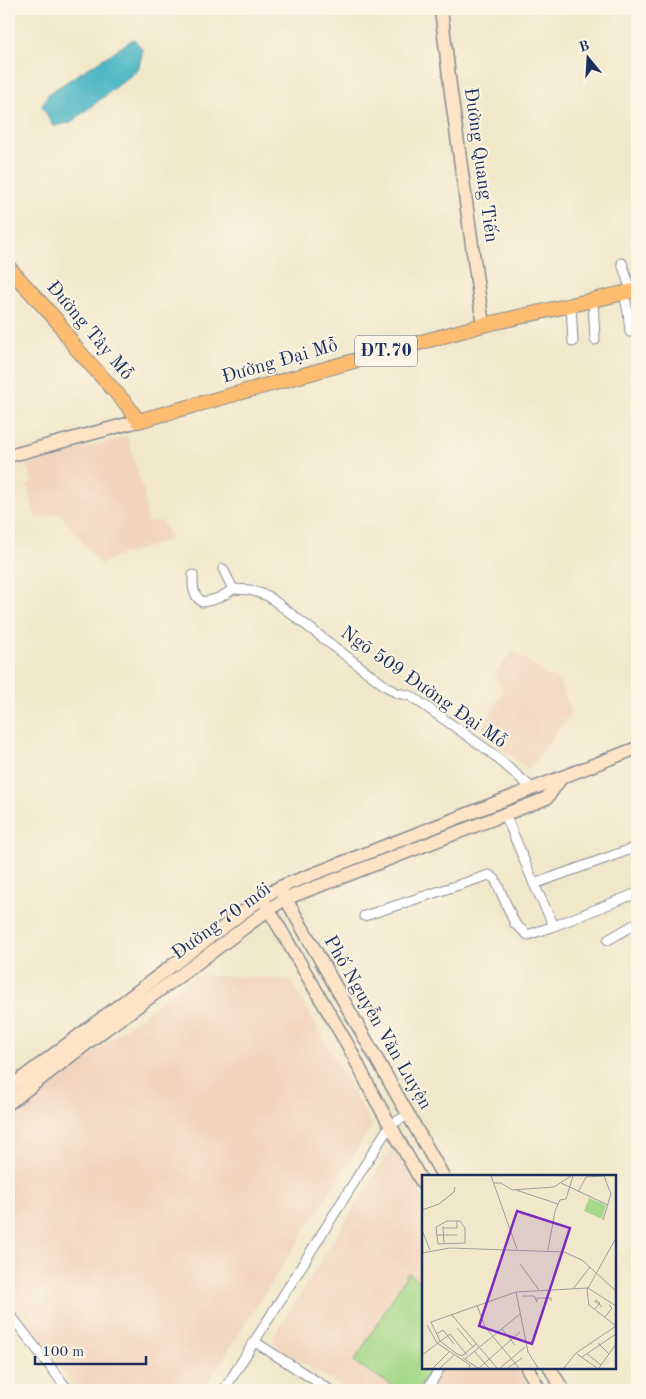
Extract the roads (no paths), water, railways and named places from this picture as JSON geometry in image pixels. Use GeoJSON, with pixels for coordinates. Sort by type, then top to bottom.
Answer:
{"type":"FeatureCollection","features":[{"type":"Feature","properties":{"kind":"main road","name":"Đường Tây Mỗ"},"geometry":{"type":"LineString","coordinates":[[9,268],[58,322],[75,347],[127,405],[138,421]]}},
{"type":"Feature","properties":{"kind":"main road","name":"Đường Đại Mỗ"},"geometry":{"type":"LineString","coordinates":[[138,421],[483,325],[631,291]]}},
{"type":"Feature","properties":{"kind":"street","name":"Đường Quang Tiến"},"geometry":{"type":"LineString","coordinates":[[441,9],[483,325]]}},
{"type":"Feature","properties":{"kind":"street"},"geometry":{"type":"LineString","coordinates":[[622,263],[631,291],[628,312],[630,332]]}},
{"type":"Feature","properties":{"kind":"street"},"geometry":{"type":"LineString","coordinates":[[593,300],[595,340]]}},
{"type":"Feature","properties":{"kind":"street"},"geometry":{"type":"LineString","coordinates":[[572,305],[573,342]]}},
{"type":"Feature","properties":{"kind":"street"},"geometry":{"type":"LineString","coordinates":[[9,456],[138,421]]}},
{"type":"Feature","properties":{"kind":"street"},"geometry":{"type":"LineString","coordinates":[[193,575],[193,587],[196,597],[202,602],[212,601],[225,595],[232,589],[223,569]]}},
{"type":"Feature","properties":{"kind":"street","name":"Ngõ 509 Đường Đại Mỗ"},"geometry":{"type":"LineString","coordinates":[[232,589],[250,590],[268,596],[384,685],[397,693],[411,696],[476,742],[515,772],[533,789]]}},
{"type":"Feature","properties":{"kind":"street","name":"Đường 70 mới"},"geometry":{"type":"LineString","coordinates":[[9,1103],[104,1024],[181,976],[265,904],[280,887],[637,748]]}},
{"type":"Feature","properties":{"kind":"street","name":"Đường 70 mới"},"geometry":{"type":"LineString","coordinates":[[265,904],[285,899],[547,798],[561,778]]}},
{"type":"Feature","properties":{"kind":"street"},"geometry":{"type":"LineString","coordinates":[[505,814],[554,926]]}},
{"type":"Feature","properties":{"kind":"street"},"geometry":{"type":"LineString","coordinates":[[534,884],[637,847]]}},
{"type":"Feature","properties":{"kind":"street"},"geometry":{"type":"LineString","coordinates":[[364,916],[489,875],[495,879],[515,924],[528,935],[637,893]]}},
{"type":"Feature","properties":{"kind":"street","name":"Phố Nguyễn Văn Luyện"},"geometry":{"type":"LineString","coordinates":[[280,887],[285,899],[442,1175]]}},
{"type":"Feature","properties":{"kind":"street","name":"Phố Nguyễn Văn Luyện"},"geometry":{"type":"LineString","coordinates":[[265,904],[350,1049],[422,1181]]}},
{"type":"Feature","properties":{"kind":"street"},"geometry":{"type":"LineString","coordinates":[[608,940],[637,923]]}},
{"type":"Feature","properties":{"kind":"street"},"geometry":{"type":"LineString","coordinates":[[9,1088],[104,1024]]}},
{"type":"Feature","properties":{"kind":"street"},"geometry":{"type":"LineString","coordinates":[[224,1390],[390,1125],[408,1115]]}},
{"type":"Feature","properties":{"kind":"street"},"geometry":{"type":"LineString","coordinates":[[9,1313],[65,1386],[71,1390]]}},
{"type":"Feature","properties":{"kind":"street"},"geometry":{"type":"LineString","coordinates":[[255,1342],[330,1390]]}},
{"type":"Feature","properties":{"kind":"street"},"geometry":{"type":"LineString","coordinates":[[427,1390],[439,1369]]}},
{"type":"Feature","properties":{"kind":"street"},"geometry":{"type":"LineString","coordinates":[[528,1369],[540,1390]]}},
{"type":"Feature","properties":{"kind":"street"},"geometry":{"type":"LineString","coordinates":[[551,1369],[563,1390]]}},
{"type":"Feature","properties":{"kind":"water"},"geometry":{"type":"Polygon","coordinates":[[[134,39],[143,50],[138,70],[70,123],[53,126],[42,106],[49,93],[134,39]]]}}]}
